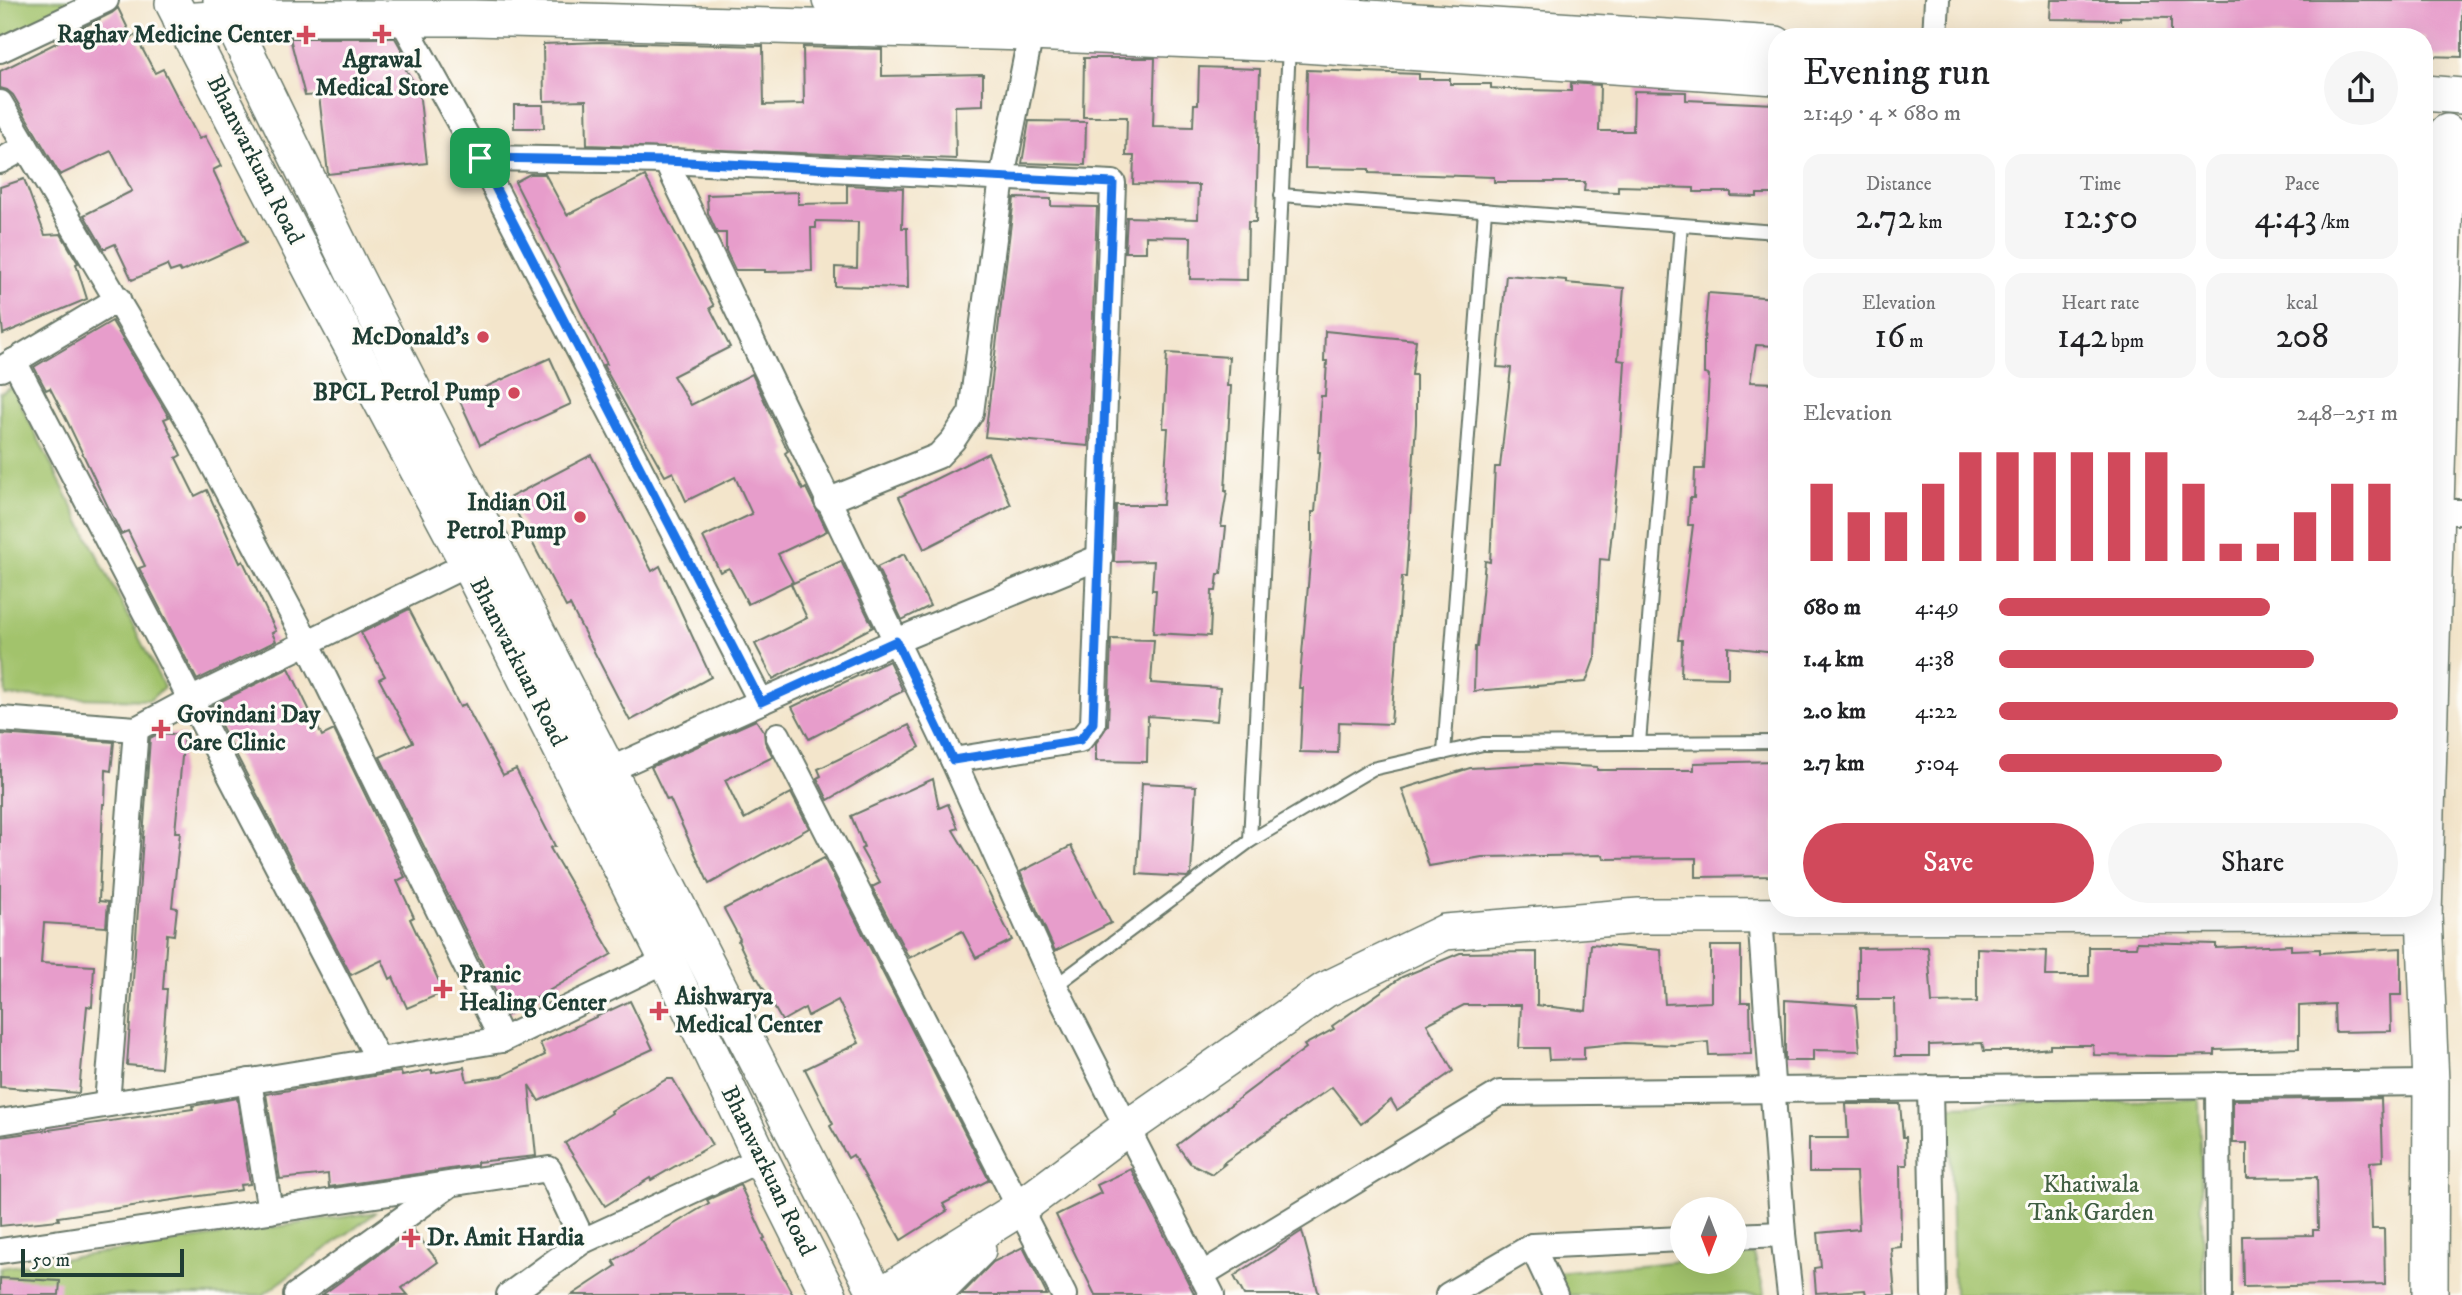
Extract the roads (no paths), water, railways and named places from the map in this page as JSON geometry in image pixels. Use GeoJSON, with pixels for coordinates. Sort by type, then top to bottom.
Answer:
{"type":"FeatureCollection","features":[{"type":"Feature","properties":{"kind":"main road"},"geometry":{"type":"LineString","coordinates":[[830,0],[1035,13],[1289,44],[1768,76]]}},
{"type":"Feature","properties":{"kind":"main road"},"geometry":{"type":"LineString","coordinates":[[176,10],[225,9],[401,18],[605,21],[1035,13],[1291,13],[1768,43]]}},
{"type":"Feature","properties":{"kind":"main road","name":"Bhanwarkuan Road"},"geometry":{"type":"LineString","coordinates":[[225,9],[354,274],[607,771],[879,1295]]}},
{"type":"Feature","properties":{"kind":"main road","name":"Bhanwarkuan Road"},"geometry":{"type":"LineString","coordinates":[[176,10],[468,564],[667,960],[829,1295]]}},
{"type":"Feature","properties":{"kind":"main road"},"geometry":{"type":"LineString","coordinates":[[2433,94],[2462,96]]}},
{"type":"Feature","properties":{"kind":"main road"},"geometry":{"type":"LineString","coordinates":[[2433,676],[2449,512],[2444,132]]}},
{"type":"Feature","properties":{"kind":"main road"},"geometry":{"type":"LineString","coordinates":[[879,1295],[1020,1208],[1127,1128],[1325,990],[1445,932],[1639,916],[1768,916]]}},
{"type":"Feature","properties":{"kind":"main road"},"geometry":{"type":"LineString","coordinates":[[2424,917],[2431,1083],[2430,1295]]}},
{"type":"Feature","properties":{"kind":"main road"},"geometry":{"type":"LineString","coordinates":[[933,1295],[1020,1208]]}},
{"type":"Feature","properties":{"kind":"street"},"geometry":{"type":"LineString","coordinates":[[0,50],[106,0]]}},
{"type":"Feature","properties":{"kind":"street"},"geometry":{"type":"LineString","coordinates":[[1936,28],[1937,0]]}},
{"type":"Feature","properties":{"kind":"street"},"geometry":{"type":"LineString","coordinates":[[827,501],[938,456],[953,440],[971,413],[1002,178],[1035,13]]}},
{"type":"Feature","properties":{"kind":"street"},"geometry":{"type":"LineString","coordinates":[[401,18],[480,158],[761,702]]}},
{"type":"Feature","properties":{"kind":"street"},"geometry":{"type":"LineString","coordinates":[[0,103],[196,433],[307,642],[502,1040]]}},
{"type":"Feature","properties":{"kind":"street"},"geometry":{"type":"LineString","coordinates":[[0,161],[26,147]]}},
{"type":"Feature","properties":{"kind":"street"},"geometry":{"type":"LineString","coordinates":[[480,158],[666,161],[1113,183],[1093,723],[1080,740],[953,760]]}},
{"type":"Feature","properties":{"kind":"street"},"geometry":{"type":"LineString","coordinates":[[666,161],[953,760],[1055,986],[1207,1285],[1500,1093],[2431,1083]]}},
{"type":"Feature","properties":{"kind":"street"},"geometry":{"type":"LineString","coordinates":[[118,299],[7,365],[190,700],[378,1059]]}},
{"type":"Feature","properties":{"kind":"street"},"geometry":{"type":"LineString","coordinates":[[607,771],[896,641],[1100,557]]}},
{"type":"Feature","properties":{"kind":"street"},"geometry":{"type":"LineString","coordinates":[[0,719],[136,729],[468,564]]}},
{"type":"Feature","properties":{"kind":"street"},"geometry":{"type":"LineString","coordinates":[[107,1104],[136,729]]}},
{"type":"Feature","properties":{"kind":"street"},"geometry":{"type":"LineString","coordinates":[[778,735],[1064,1295]]}},
{"type":"Feature","properties":{"kind":"street"},"geometry":{"type":"LineString","coordinates":[[1760,916],[1783,1234],[1790,1295]]}},
{"type":"Feature","properties":{"kind":"street"},"geometry":{"type":"LineString","coordinates":[[0,1122],[502,1040],[667,960]]}},
{"type":"Feature","properties":{"kind":"street"},"geometry":{"type":"LineString","coordinates":[[249,1081],[270,1211]]}},
{"type":"Feature","properties":{"kind":"street"},"geometry":{"type":"LineString","coordinates":[[2218,1085],[2219,1295]]}},
{"type":"Feature","properties":{"kind":"street"},"geometry":{"type":"LineString","coordinates":[[1930,1088],[1934,1295]]}},
{"type":"Feature","properties":{"kind":"street"},"geometry":{"type":"LineString","coordinates":[[509,1295],[583,1241],[761,1159]]}},
{"type":"Feature","properties":{"kind":"street"},"geometry":{"type":"LineString","coordinates":[[0,1251],[548,1170],[583,1241]]}},
{"type":"Feature","properties":{"kind":"street"},"geometry":{"type":"LineString","coordinates":[[296,1295],[451,1184]]}},
{"type":"Feature","properties":{"kind":"street"},"geometry":{"type":"LineString","coordinates":[[1747,1235],[1783,1234]]}},
{"type":"Feature","properties":{"kind":"street"},"geometry":{"type":"LineString","coordinates":[[1448,1295],[1532,1246],[1670,1240]]}},
{"type":"Feature","properties":{"kind":"street"},"geometry":{"type":"LineString","coordinates":[[1532,1246],[1555,1295]]}},
{"type":"Feature","properties":{"kind":"lane"},"geometry":{"type":"LineString","coordinates":[[1250,841],[1289,44]]}},
{"type":"Feature","properties":{"kind":"lane"},"geometry":{"type":"LineString","coordinates":[[1281,195],[1768,232]]}},
{"type":"Feature","properties":{"kind":"lane"},"geometry":{"type":"LineString","coordinates":[[1444,753],[1485,210]]}},
{"type":"Feature","properties":{"kind":"lane"},"geometry":{"type":"LineString","coordinates":[[1639,743],[1681,225]]}},
{"type":"Feature","properties":{"kind":"lane"},"geometry":{"type":"LineString","coordinates":[[1055,986],[1250,841],[1372,769],[1483,744],[1768,742]]}},
{"type":"Feature","properties":{"kind":"place","name":"Agrawal Medical Store"},"geometry":{"type":"Point","coordinates":[382,34]}},
{"type":"Feature","properties":{"kind":"place","name":"Raghav Medicine Center"},"geometry":{"type":"Point","coordinates":[306,35]}},
{"type":"Feature","properties":{"kind":"place","name":"McDonald's"},"geometry":{"type":"Point","coordinates":[483,337]}},
{"type":"Feature","properties":{"kind":"place","name":"BPCL Petrol Pump"},"geometry":{"type":"Point","coordinates":[514,393]}},
{"type":"Feature","properties":{"kind":"place","name":"Indian Oil Petrol Pump"},"geometry":{"type":"Point","coordinates":[580,517]}},
{"type":"Feature","properties":{"kind":"place","name":"Govindani Day Care Clinic"},"geometry":{"type":"Point","coordinates":[161,729]}},
{"type":"Feature","properties":{"kind":"place","name":"Pranic Healing Center"},"geometry":{"type":"Point","coordinates":[443,989]}},
{"type":"Feature","properties":{"kind":"place","name":"Aishwarya Medical Center"},"geometry":{"type":"Point","coordinates":[659,1011]}},
{"type":"Feature","properties":{"kind":"place","name":"Dr. Amit Hardia"},"geometry":{"type":"Point","coordinates":[411,1238]}},
{"type":"Feature","properties":{"kind":"park label","name":"Khatiwala Tank Garden"},"geometry":{"type":"Point","coordinates":[2091,1199]}}]}
